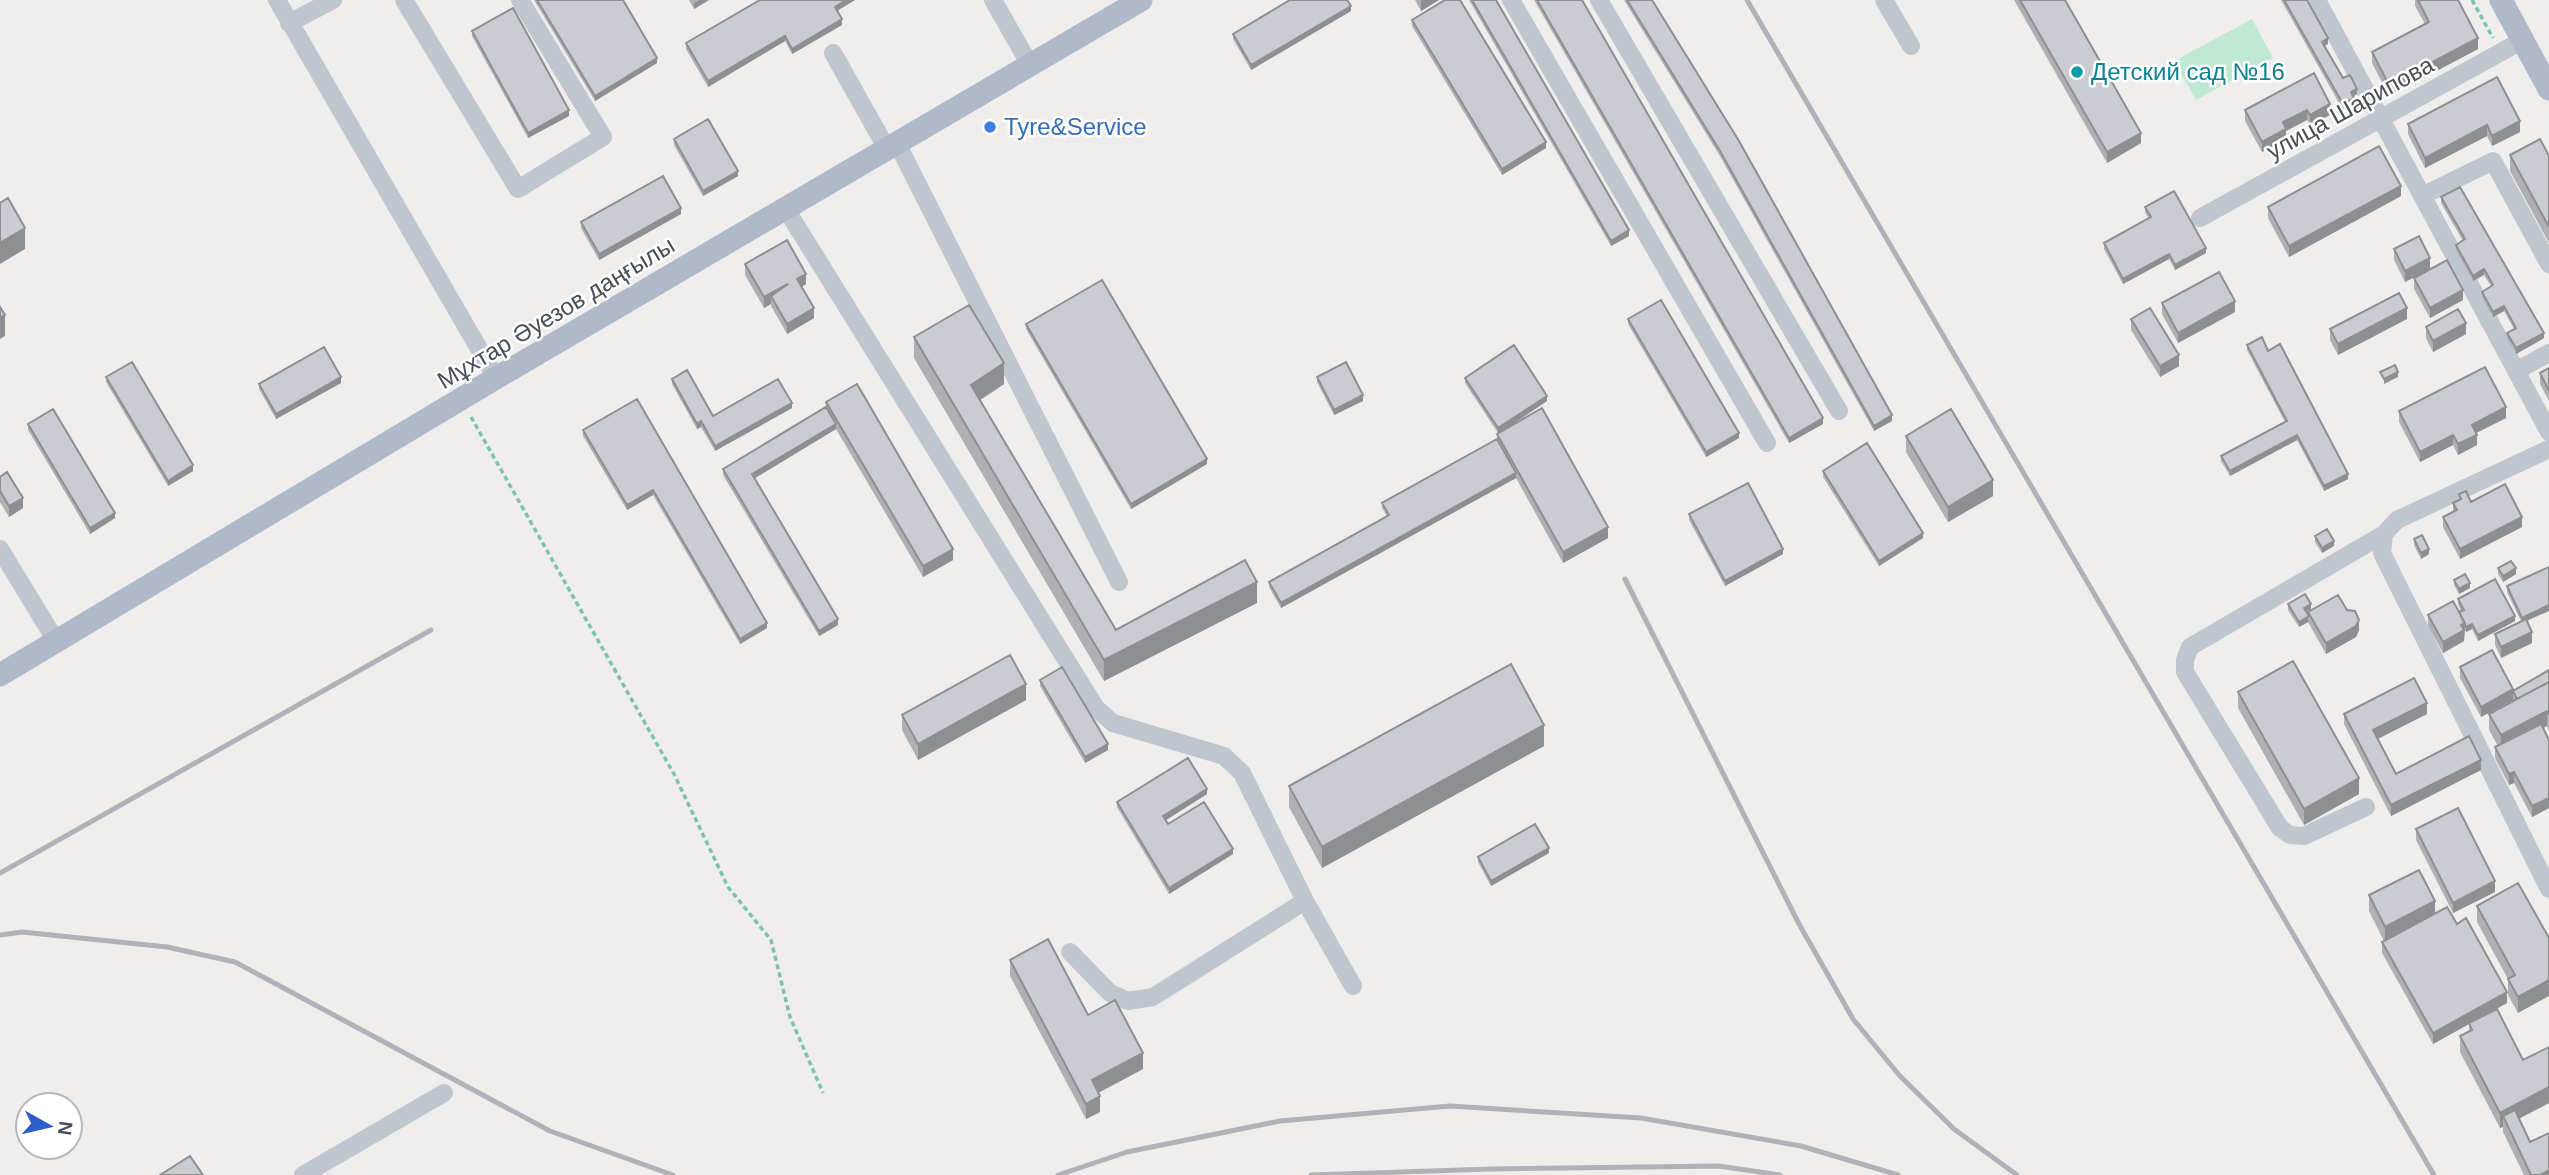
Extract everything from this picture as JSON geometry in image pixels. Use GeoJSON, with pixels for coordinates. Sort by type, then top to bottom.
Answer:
{"type":"FeatureCollection","features":[{"type":"Feature","properties":{"kind":"main road","name":"Мұхтар Әуезов даңғылы"},"geometry":{"type":"LineString","coordinates":[[0,675],[496,378],[1141,0]]}},
{"type":"Feature","properties":{"kind":"main road"},"geometry":{"type":"LineString","coordinates":[[2501,0],[2549,89]]}},
{"type":"Feature","properties":{"kind":"street"},"geometry":{"type":"LineString","coordinates":[[277,0],[496,378]]}},
{"type":"Feature","properties":{"kind":"street"},"geometry":{"type":"LineString","coordinates":[[289,23],[333,0]]}},
{"type":"Feature","properties":{"kind":"street"},"geometry":{"type":"LineString","coordinates":[[404,0],[518,189],[603,137],[520,0]]}},
{"type":"Feature","properties":{"kind":"street"},"geometry":{"type":"LineString","coordinates":[[993,0],[1030,65]]}},
{"type":"Feature","properties":{"kind":"street"},"geometry":{"type":"LineString","coordinates":[[1511,0],[1767,443]]}},
{"type":"Feature","properties":{"kind":"street"},"geometry":{"type":"LineString","coordinates":[[1599,0],[1839,411]]}},
{"type":"Feature","properties":{"kind":"street"},"geometry":{"type":"LineString","coordinates":[[1884,0],[1911,46]]}},
{"type":"Feature","properties":{"kind":"street"},"geometry":{"type":"LineString","coordinates":[[2317,0],[2549,432]]}},
{"type":"Feature","properties":{"kind":"street","name":"улица Шарипова"},"geometry":{"type":"LineString","coordinates":[[2200,218],[2523,40]]}},
{"type":"Feature","properties":{"kind":"street"},"geometry":{"type":"LineString","coordinates":[[833,53],[892,146],[1119,582]]}},
{"type":"Feature","properties":{"kind":"street"},"geometry":{"type":"LineString","coordinates":[[2422,196],[2493,161],[2549,264]]}},
{"type":"Feature","properties":{"kind":"street"},"geometry":{"type":"LineString","coordinates":[[786,209],[1096,708],[1113,723],[1224,756],[1242,773],[1305,901],[1353,986]]}},
{"type":"Feature","properties":{"kind":"street"},"geometry":{"type":"LineString","coordinates":[[2516,370],[2549,354]]}},
{"type":"Feature","properties":{"kind":"street"},"geometry":{"type":"LineString","coordinates":[[2366,807],[2304,836],[2290,835],[2280,828],[2185,672],[2185,660],[2190,647],[2384,534],[2397,520],[2549,449]]}},
{"type":"Feature","properties":{"kind":"street"},"geometry":{"type":"LineString","coordinates":[[2384,534],[2382,553],[2549,889]]}},
{"type":"Feature","properties":{"kind":"street"},"geometry":{"type":"LineString","coordinates":[[0,549],[56,641]]}},
{"type":"Feature","properties":{"kind":"street"},"geometry":{"type":"LineString","coordinates":[[1070,952],[1110,993],[1128,1001],[1153,997],[1305,901]]}},
{"type":"Feature","properties":{"kind":"street"},"geometry":{"type":"LineString","coordinates":[[303,1175],[444,1093]]}},
{"type":"Feature","properties":{"kind":"path"},"geometry":{"type":"LineString","coordinates":[[2472,0],[2500,52]]}},
{"type":"Feature","properties":{"kind":"path"},"geometry":{"type":"LineString","coordinates":[[461,400],[674,774],[729,887],[771,940],[790,1017],[823,1093]]}},
{"type":"Feature","properties":{"kind":"green space"},"geometry":{"type":"Polygon","coordinates":[[[2252,19],[2273,58],[2196,100],[2174,61],[2252,19]]]}},
{"type":"Feature","properties":{"kind":"building"},"geometry":{"type":"Polygon","coordinates":[[[537,0],[623,0],[657,58],[595,96],[537,0]]]}},
{"type":"Feature","properties":{"kind":"building"},"geometry":{"type":"Polygon","coordinates":[[[760,0],[846,0],[835,7],[842,19],[792,49],[785,36],[708,81],[686,43],[760,0]]]}},
{"type":"Feature","properties":{"kind":"building"},"geometry":{"type":"Polygon","coordinates":[[[1290,0],[1347,0],[1351,6],[1251,65],[1233,34],[1290,0]]]}},
{"type":"Feature","properties":{"kind":"building"},"geometry":{"type":"Polygon","coordinates":[[[1445,0],[1460,0],[1546,142],[1502,169],[1412,20],[1445,0]]]}},
{"type":"Feature","properties":{"kind":"building"},"geometry":{"type":"Polygon","coordinates":[[[1472,0],[1496,0],[1629,230],[1611,241],[1472,0]]]}},
{"type":"Feature","properties":{"kind":"building"},"geometry":{"type":"Polygon","coordinates":[[[1537,0],[1582,0],[1823,418],[1789,438],[1537,0]]]}},
{"type":"Feature","properties":{"kind":"building"},"geometry":{"type":"Polygon","coordinates":[[[1627,0],[1652,0],[1739,141],[1892,415],[1874,426],[1720,151],[1627,0]]]}},
{"type":"Feature","properties":{"kind":"building","name":"Детский сад №16"},"geometry":{"type":"Polygon","coordinates":[[[2020,0],[2065,0],[2141,133],[2107,152],[2020,0]]]}},
{"type":"Feature","properties":{"kind":"building"},"geometry":{"type":"Polygon","coordinates":[[[2284,0],[2307,0],[2328,38],[2322,42],[2343,78],[2350,75],[2357,89],[2351,92],[2354,98],[2343,104],[2284,0]]]}},
{"type":"Feature","properties":{"kind":"building"},"geometry":{"type":"Polygon","coordinates":[[[2418,0],[2458,0],[2478,38],[2389,85],[2372,52],[2429,22],[2418,0]]]}},
{"type":"Feature","properties":{"kind":"building"},"geometry":{"type":"Polygon","coordinates":[[[513,8],[569,110],[528,133],[472,31],[513,8]]]}},
{"type":"Feature","properties":{"kind":"building"},"geometry":{"type":"Polygon","coordinates":[[[2314,73],[2330,104],[2310,115],[2307,110],[2283,122],[2286,129],[2262,142],[2245,110],[2314,73]]]}},
{"type":"Feature","properties":{"kind":"building"},"geometry":{"type":"Polygon","coordinates":[[[2497,77],[2520,121],[2492,136],[2487,125],[2425,158],[2408,124],[2497,77]]]}},
{"type":"Feature","properties":{"kind":"building"},"geometry":{"type":"Polygon","coordinates":[[[708,119],[738,171],[703,191],[674,139],[708,119]]]}},
{"type":"Feature","properties":{"kind":"building"},"geometry":{"type":"Polygon","coordinates":[[[2540,139],[2549,156],[2549,227],[2510,155],[2540,139]]]}},
{"type":"Feature","properties":{"kind":"building"},"geometry":{"type":"Polygon","coordinates":[[[2379,146],[2401,186],[2289,246],[2268,207],[2379,146]]]}},
{"type":"Feature","properties":{"kind":"building"},"geometry":{"type":"Polygon","coordinates":[[[663,176],[681,208],[599,254],[581,222],[663,176]]]}},
{"type":"Feature","properties":{"kind":"building"},"geometry":{"type":"Polygon","coordinates":[[[2460,187],[2544,333],[2516,348],[2507,333],[2516,328],[2504,306],[2493,312],[2482,292],[2493,285],[2484,269],[2473,276],[2456,245],[2465,239],[2441,197],[2460,187]]]}},
{"type":"Feature","properties":{"kind":"building"},"geometry":{"type":"Polygon","coordinates":[[[2174,191],[2206,248],[2175,265],[2169,254],[2123,279],[2104,243],[2151,217],[2145,207],[2174,191]]]}},
{"type":"Feature","properties":{"kind":"building"},"geometry":{"type":"Polygon","coordinates":[[[8,198],[25,228],[0,243],[0,203],[8,198]]]}},
{"type":"Feature","properties":{"kind":"building"},"geometry":{"type":"Polygon","coordinates":[[[2419,236],[2430,258],[2405,271],[2394,249],[2419,236]]]}},
{"type":"Feature","properties":{"kind":"building"},"geometry":{"type":"Polygon","coordinates":[[[787,240],[806,274],[797,279],[814,308],[787,324],[771,296],[788,284],[764,297],[745,264],[787,240]]]}},
{"type":"Feature","properties":{"kind":"building"},"geometry":{"type":"Polygon","coordinates":[[[2447,260],[2463,290],[2430,308],[2414,278],[2447,260]]]}},
{"type":"Feature","properties":{"kind":"building"},"geometry":{"type":"Polygon","coordinates":[[[2219,272],[2235,301],[2178,333],[2162,303],[2219,272]]]}},
{"type":"Feature","properties":{"kind":"building"},"geometry":{"type":"Polygon","coordinates":[[[1102,280],[1207,459],[1131,504],[1026,324],[1102,280]]]}},
{"type":"Feature","properties":{"kind":"building"},"geometry":{"type":"Polygon","coordinates":[[[2399,293],[2407,308],[2338,344],[2330,329],[2399,293]]]}},
{"type":"Feature","properties":{"kind":"building"},"geometry":{"type":"Polygon","coordinates":[[[1661,300],[1739,433],[1706,452],[1628,319],[1661,300]]]}},
{"type":"Feature","properties":{"kind":"building"},"geometry":{"type":"Polygon","coordinates":[[[969,305],[1004,363],[971,385],[1116,630],[1245,560],[1257,582],[1104,660],[914,337],[969,305]]]}},
{"type":"Feature","properties":{"kind":"building"},"geometry":{"type":"Polygon","coordinates":[[[2150,308],[2179,355],[2160,366],[2131,319],[2150,308]]]}},
{"type":"Feature","properties":{"kind":"building"},"geometry":{"type":"Polygon","coordinates":[[[2458,309],[2466,323],[2433,341],[2426,327],[2458,309]]]}},
{"type":"Feature","properties":{"kind":"building"},"geometry":{"type":"Polygon","coordinates":[[[2262,337],[2268,351],[2280,344],[2348,474],[2324,486],[2297,435],[2230,471],[2221,456],[2287,421],[2247,345],[2262,337]]]}},
{"type":"Feature","properties":{"kind":"building"},"geometry":{"type":"Polygon","coordinates":[[[1514,345],[1547,396],[1498,428],[1465,378],[1514,345]]]}},
{"type":"Feature","properties":{"kind":"building"},"geometry":{"type":"Polygon","coordinates":[[[324,347],[341,377],[276,414],[259,384],[324,347]]]}},
{"type":"Feature","properties":{"kind":"building"},"geometry":{"type":"Polygon","coordinates":[[[132,362],[193,465],[168,481],[106,377],[132,362]]]}},
{"type":"Feature","properties":{"kind":"building"},"geometry":{"type":"Polygon","coordinates":[[[1346,362],[1363,395],[1334,410],[1317,377],[1346,362]]]}},
{"type":"Feature","properties":{"kind":"building"},"geometry":{"type":"Polygon","coordinates":[[[2395,365],[2398,372],[2384,379],[2380,372],[2395,365]]]}},
{"type":"Feature","properties":{"kind":"building"},"geometry":{"type":"Polygon","coordinates":[[[2485,367],[2506,407],[2472,425],[2477,435],[2458,444],[2453,435],[2420,452],[2399,411],[2485,367]]]}},
{"type":"Feature","properties":{"kind":"building"},"geometry":{"type":"Polygon","coordinates":[[[2549,368],[2549,391],[2540,373],[2549,368]]]}},
{"type":"Feature","properties":{"kind":"building"},"geometry":{"type":"Polygon","coordinates":[[[687,370],[713,416],[778,379],[792,403],[715,446],[701,421],[697,424],[672,379],[687,370]]]}},
{"type":"Feature","properties":{"kind":"building"},"geometry":{"type":"Polygon","coordinates":[[[857,384],[953,549],[923,566],[826,402],[857,384]]]}},
{"type":"Feature","properties":{"kind":"building"},"geometry":{"type":"Polygon","coordinates":[[[637,399],[767,623],[740,639],[653,490],[627,505],[583,430],[637,399]]]}},
{"type":"Feature","properties":{"kind":"building"},"geometry":{"type":"Polygon","coordinates":[[[826,407],[836,424],[752,474],[838,619],[819,631],[723,469],[826,407]]]}},
{"type":"Feature","properties":{"kind":"building"},"geometry":{"type":"Polygon","coordinates":[[[1542,408],[1608,527],[1563,552],[1497,434],[1542,408]]]}},
{"type":"Feature","properties":{"kind":"building"},"geometry":{"type":"Polygon","coordinates":[[[53,409],[115,513],[90,528],[28,424],[53,409]]]}},
{"type":"Feature","properties":{"kind":"building"},"geometry":{"type":"Polygon","coordinates":[[[1951,409],[1993,480],[1948,507],[1906,436],[1951,409]]]}},
{"type":"Feature","properties":{"kind":"building"},"geometry":{"type":"Polygon","coordinates":[[[1497,439],[1516,473],[1281,603],[1269,582],[1389,515],[1382,503],[1497,439]]]}},
{"type":"Feature","properties":{"kind":"building"},"geometry":{"type":"Polygon","coordinates":[[[1867,443],[1923,533],[1879,561],[1823,471],[1867,443]]]}},
{"type":"Feature","properties":{"kind":"building"},"geometry":{"type":"Polygon","coordinates":[[[7,472],[23,498],[9,506],[0,491],[0,477],[7,472]]]}},
{"type":"Feature","properties":{"kind":"building"},"geometry":{"type":"Polygon","coordinates":[[[1748,483],[1783,549],[1725,581],[1689,514],[1748,483]]]}},
{"type":"Feature","properties":{"kind":"building"},"geometry":{"type":"Polygon","coordinates":[[[2505,484],[2522,517],[2460,549],[2443,517],[2457,510],[2453,503],[2461,499],[2459,494],[2466,491],[2471,502],[2505,484]]]}},
{"type":"Feature","properties":{"kind":"building"},"geometry":{"type":"Polygon","coordinates":[[[2327,529],[2334,541],[2322,548],[2315,536],[2327,529]]]}},
{"type":"Feature","properties":{"kind":"building"},"geometry":{"type":"Polygon","coordinates":[[[2422,535],[2429,549],[2421,553],[2414,539],[2422,535]]]}},
{"type":"Feature","properties":{"kind":"building"},"geometry":{"type":"Polygon","coordinates":[[[2511,561],[2516,568],[2503,576],[2498,568],[2511,561]]]}},
{"type":"Feature","properties":{"kind":"building"},"geometry":{"type":"Polygon","coordinates":[[[2549,567],[2549,605],[2522,618],[2507,586],[2549,567]]]}},
{"type":"Feature","properties":{"kind":"building"},"geometry":{"type":"Polygon","coordinates":[[[2465,574],[2470,583],[2459,589],[2454,580],[2465,574]]]}},
{"type":"Feature","properties":{"kind":"building"},"geometry":{"type":"Polygon","coordinates":[[[2495,579],[2515,616],[2478,635],[2472,624],[2466,627],[2459,612],[2464,610],[2458,599],[2495,579]]]}},
{"type":"Feature","properties":{"kind":"building"},"geometry":{"type":"Polygon","coordinates":[[[2305,594],[2311,604],[2304,608],[2309,616],[2299,622],[2288,604],[2305,594]]]}},
{"type":"Feature","properties":{"kind":"building"},"geometry":{"type":"Polygon","coordinates":[[[2338,595],[2347,610],[2355,611],[2359,620],[2356,626],[2326,643],[2308,612],[2338,595]]]}},
{"type":"Feature","properties":{"kind":"building"},"geometry":{"type":"Polygon","coordinates":[[[2453,601],[2465,623],[2461,625],[2464,630],[2443,642],[2428,615],[2453,601]]]}},
{"type":"Feature","properties":{"kind":"building"},"geometry":{"type":"Polygon","coordinates":[[[2526,619],[2532,632],[2501,647],[2495,634],[2526,619]]]}},
{"type":"Feature","properties":{"kind":"building"},"geometry":{"type":"Polygon","coordinates":[[[2492,650],[2513,689],[2481,707],[2460,667],[2492,650]]]}},
{"type":"Feature","properties":{"kind":"building"},"geometry":{"type":"Polygon","coordinates":[[[1010,655],[1026,684],[918,744],[902,715],[1010,655]]]}},
{"type":"Feature","properties":{"kind":"building"},"geometry":{"type":"Polygon","coordinates":[[[2293,661],[2359,778],[2304,809],[2238,692],[2293,661]]]}},
{"type":"Feature","properties":{"kind":"building"},"geometry":{"type":"Polygon","coordinates":[[[1511,664],[1544,725],[1322,847],[1289,786],[1511,664]]]}},
{"type":"Feature","properties":{"kind":"building"},"geometry":{"type":"Polygon","coordinates":[[[1062,667],[1108,744],[1085,757],[1040,680],[1062,667]]]}},
{"type":"Feature","properties":{"kind":"building"},"geometry":{"type":"Polygon","coordinates":[[[2549,670],[2549,682],[2517,699],[2513,691],[2549,670]]]}},
{"type":"Feature","properties":{"kind":"building"},"geometry":{"type":"Polygon","coordinates":[[[2414,678],[2427,703],[2373,730],[2396,774],[2469,736],[2481,760],[2391,805],[2344,714],[2414,678]]]}},
{"type":"Feature","properties":{"kind":"building"},"geometry":{"type":"Polygon","coordinates":[[[2549,682],[2549,715],[2547,711],[2501,735],[2489,714],[2549,682]]]}},
{"type":"Feature","properties":{"kind":"building"},"geometry":{"type":"Polygon","coordinates":[[[2541,724],[2549,740],[2549,798],[2532,806],[2514,772],[2509,774],[2495,747],[2541,724]]]}},
{"type":"Feature","properties":{"kind":"building"},"geometry":{"type":"Polygon","coordinates":[[[1188,758],[1207,789],[1163,816],[1168,824],[1204,802],[1233,849],[1169,888],[1117,802],[1188,758]]]}},
{"type":"Feature","properties":{"kind":"building"},"geometry":{"type":"Polygon","coordinates":[[[2458,808],[2495,881],[2453,903],[2416,829],[2458,808]]]}},
{"type":"Feature","properties":{"kind":"building"},"geometry":{"type":"Polygon","coordinates":[[[1535,824],[1549,848],[1491,881],[1478,857],[1535,824]]]}},
{"type":"Feature","properties":{"kind":"building"},"geometry":{"type":"Polygon","coordinates":[[[2419,870],[2435,901],[2385,927],[2369,895],[2419,870]]]}},
{"type":"Feature","properties":{"kind":"building"},"geometry":{"type":"Polygon","coordinates":[[[2518,883],[2549,938],[2549,980],[2518,997],[2508,979],[2515,975],[2477,906],[2518,883]]]}},
{"type":"Feature","properties":{"kind":"building"},"geometry":{"type":"Polygon","coordinates":[[[2447,907],[2457,924],[2466,918],[2507,992],[2433,1033],[2382,942],[2447,907]]]}},
{"type":"Feature","properties":{"kind":"building"},"geometry":{"type":"Polygon","coordinates":[[[1048,939],[1088,1015],[1115,1000],[1143,1053],[1092,1080],[1100,1096],[1086,1104],[1010,960],[1048,939]]]}},
{"type":"Feature","properties":{"kind":"building"},"geometry":{"type":"Polygon","coordinates":[[[2497,1009],[2523,1060],[2549,1047],[2549,1087],[2500,1113],[2460,1036],[2472,1030],[2469,1023],[2497,1009]]]}},
{"type":"Feature","properties":{"kind":"building"},"geometry":{"type":"Polygon","coordinates":[[[2515,1110],[2530,1142],[2549,1133],[2549,1170],[2540,1175],[2531,1175],[2503,1116],[2515,1110]]]}},
{"type":"Feature","properties":{"kind":"building"},"geometry":{"type":"Polygon","coordinates":[[[190,1156],[203,1175],[160,1175],[190,1156]]]}},
{"type":"Feature","properties":{"kind":"railway"},"geometry":{"type":"LineString","coordinates":[[1747,0],[2434,1175]]}},
{"type":"Feature","properties":{"kind":"railway"},"geometry":{"type":"LineString","coordinates":[[1625,579],[1799,924],[1853,1019],[1900,1076],[1954,1129],[2017,1175]]}},
{"type":"Feature","properties":{"kind":"railway"},"geometry":{"type":"LineString","coordinates":[[0,873],[431,630]]}},
{"type":"Feature","properties":{"kind":"railway"},"geometry":{"type":"LineString","coordinates":[[0,935],[22,932],[167,947],[235,962],[550,1131],[673,1175]]}},
{"type":"Feature","properties":{"kind":"railway"},"geometry":{"type":"LineString","coordinates":[[1058,1175],[1127,1152],[1280,1121],[1450,1106],[1641,1118],[1801,1146],[1898,1175]]}},
{"type":"Feature","properties":{"kind":"railway"},"geometry":{"type":"LineString","coordinates":[[1311,1175],[1719,1166],[1780,1175]]}},
{"type":"Feature","properties":{"kind":"place","name":"Детский сад №16"},"geometry":{"type":"Point","coordinates":[2077,72]}},
{"type":"Feature","properties":{"kind":"place","name":"Tyre&Service"},"geometry":{"type":"Point","coordinates":[990,127]}}]}
